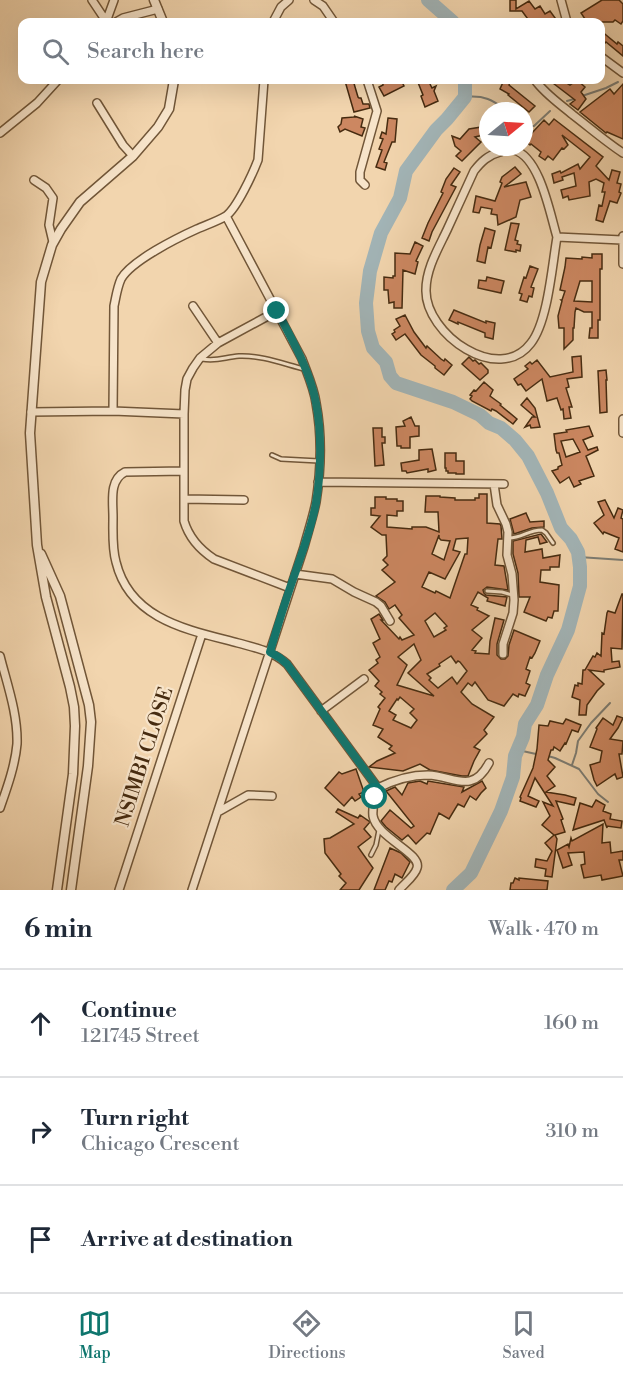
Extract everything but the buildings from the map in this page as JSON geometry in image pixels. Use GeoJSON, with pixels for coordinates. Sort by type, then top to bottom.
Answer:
{"type":"FeatureCollection","features":[{"type":"Feature","properties":{"kind":"street"},"geometry":{"type":"LineString","coordinates":[[92,0],[103,18]]}},
{"type":"Feature","properties":{"kind":"street"},"geometry":{"type":"LineString","coordinates":[[107,18],[114,0]]}},
{"type":"Feature","properties":{"kind":"street"},"geometry":{"type":"LineString","coordinates":[[154,0],[161,18]]}},
{"type":"Feature","properties":{"kind":"street"},"geometry":{"type":"LineString","coordinates":[[275,18],[281,7],[289,0]]}},
{"type":"Feature","properties":{"kind":"street"},"geometry":{"type":"LineString","coordinates":[[314,0],[323,6],[330,18]]}},
{"type":"Feature","properties":{"kind":"street"},"geometry":{"type":"LineString","coordinates":[[561,0],[566,18]]}},
{"type":"Feature","properties":{"kind":"street"},"geometry":{"type":"LineString","coordinates":[[123,18],[158,9]]}},
{"type":"Feature","properties":{"kind":"street"},"geometry":{"type":"LineString","coordinates":[[605,60],[623,73]]}},
{"type":"Feature","properties":{"kind":"street"},"geometry":{"type":"LineString","coordinates":[[0,133],[37,103],[54,84]]}},
{"type":"Feature","properties":{"kind":"street"},"geometry":{"type":"LineString","coordinates":[[57,890],[73,774],[75,726],[70,687],[46,597],[37,545],[31,412],[41,282],[53,242],[72,212],[80,202],[133,156],[158,127],[169,109],[173,84]]}},
{"type":"Feature","properties":{"kind":"street"},"geometry":{"type":"LineString","coordinates":[[113,411],[114,306],[122,278],[138,262],[185,234],[226,216],[232,209],[258,160],[264,84]]}},
{"type":"Feature","properties":{"kind":"street"},"geometry":{"type":"LineString","coordinates":[[365,185],[360,180],[360,172],[377,111],[368,84]]}},
{"type":"Feature","properties":{"kind":"street"},"geometry":{"type":"LineString","coordinates":[[538,84],[550,97],[623,153]]}},
{"type":"Feature","properties":{"kind":"street"},"geometry":{"type":"LineString","coordinates":[[97,103],[123,145],[133,156]]}},
{"type":"Feature","properties":{"kind":"street"},"geometry":{"type":"LineString","coordinates":[[513,149],[531,162],[544,194],[557,237],[543,317],[538,332],[524,350],[510,358],[486,358],[457,343],[431,314],[426,292],[428,272],[474,171],[481,162],[494,153],[513,149]]}},
{"type":"Feature","properties":{"kind":"street"},"geometry":{"type":"LineString","coordinates":[[34,180],[46,188],[53,198],[49,225],[53,242]]}},
{"type":"Feature","properties":{"kind":"street"},"geometry":{"type":"LineString","coordinates":[[192,890],[304,547],[316,504],[318,482],[319,423],[316,402],[306,370],[226,216]]}},
{"type":"Feature","properties":{"kind":"street"},"geometry":{"type":"LineString","coordinates":[[557,237],[623,238],[623,264]]}},
{"type":"Feature","properties":{"kind":"street"},"geometry":{"type":"LineString","coordinates":[[193,306],[218,343]]}},
{"type":"Feature","properties":{"kind":"street"},"geometry":{"type":"LineString","coordinates":[[277,311],[218,343],[200,358],[188,379],[184,414],[184,521],[187,532],[194,543],[214,559],[290,588]]}},
{"type":"Feature","properties":{"kind":"street"},"geometry":{"type":"LineString","coordinates":[[31,412],[113,411],[184,414]]}},
{"type":"Feature","properties":{"kind":"street"},"geometry":{"type":"LineString","coordinates":[[623,419],[623,433]]}},
{"type":"Feature","properties":{"kind":"street"},"geometry":{"type":"LineString","coordinates":[[184,471],[125,472],[116,480],[113,489],[115,561],[127,589],[150,613],[165,621],[202,634],[270,652],[280,658],[287,664],[378,788]]}},
{"type":"Feature","properties":{"kind":"street"},"geometry":{"type":"LineString","coordinates":[[318,482],[504,484]]}},
{"type":"Feature","properties":{"kind":"street"},"geometry":{"type":"LineString","coordinates":[[494,484],[497,505],[507,528],[507,555],[514,595],[513,613],[503,644],[503,654]]}},
{"type":"Feature","properties":{"kind":"street"},"geometry":{"type":"LineString","coordinates":[[184,499],[244,500]]}},
{"type":"Feature","properties":{"kind":"street"},"geometry":{"type":"LineString","coordinates":[[37,545],[60,596],[90,705],[88,766],[71,890]]}},
{"type":"Feature","properties":{"kind":"street"},"geometry":{"type":"LineString","coordinates":[[295,574],[332,579],[376,602],[390,621]]}},
{"type":"Feature","properties":{"kind":"street","name":"NSIMBI CLOSE"},"geometry":{"type":"LineString","coordinates":[[119,890],[202,634]]}},
{"type":"Feature","properties":{"kind":"street"},"geometry":{"type":"LineString","coordinates":[[0,656],[15,716],[17,743],[13,770],[0,808]]}},
{"type":"Feature","properties":{"kind":"street"},"geometry":{"type":"LineString","coordinates":[[321,711],[364,679]]}},
{"type":"Feature","properties":{"kind":"street"},"geometry":{"type":"LineString","coordinates":[[378,788],[404,777],[416,776],[435,776],[464,782],[476,780],[484,774],[489,763]]}},
{"type":"Feature","properties":{"kind":"street"},"geometry":{"type":"LineString","coordinates":[[378,788],[373,806],[375,824],[415,857],[418,863],[414,874],[399,890]]}},
{"type":"Feature","properties":{"kind":"street"},"geometry":{"type":"LineString","coordinates":[[218,812],[248,795],[272,796]]}},
{"type":"Feature","properties":{"kind":"lane"},"geometry":{"type":"LineString","coordinates":[[200,358],[211,361],[237,356],[252,357],[306,370]]}},
{"type":"Feature","properties":{"kind":"lane"},"geometry":{"type":"LineString","coordinates":[[272,455],[281,459],[319,461]]}},
{"type":"Feature","properties":{"kind":"lane"},"geometry":{"type":"LineString","coordinates":[[508,538],[542,530],[553,543]]}},
{"type":"Feature","properties":{"kind":"lane"},"geometry":{"type":"LineString","coordinates":[[487,591],[514,595]]}},
{"type":"Feature","properties":{"kind":"lane"},"geometry":{"type":"LineString","coordinates":[[371,855],[376,845],[379,828]]}},
{"type":"Feature","properties":{"kind":"waterway"},"geometry":{"type":"LineString","coordinates":[[428,0],[448,18]]}},
{"type":"Feature","properties":{"kind":"waterway"},"geometry":{"type":"LineString","coordinates":[[582,96],[618,82]]}},
{"type":"Feature","properties":{"kind":"waterway"},"geometry":{"type":"LineString","coordinates":[[453,890],[471,873],[501,811],[513,777],[515,756],[523,737],[525,724],[537,705],[547,675],[568,630],[580,586],[578,552],[571,539],[561,528],[547,493],[528,456],[515,440],[480,415],[453,402],[396,383],[390,376],[386,362],[373,348],[368,331],[366,303],[370,271],[381,233],[400,198],[406,171],[436,130],[465,97],[465,84]]}},
{"type":"Feature","properties":{"kind":"waterway"},"geometry":{"type":"LineString","coordinates":[[465,97],[478,97],[493,102]]}},
{"type":"Feature","properties":{"kind":"waterway"},"geometry":{"type":"LineString","coordinates":[[567,101],[574,99]]}},
{"type":"Feature","properties":{"kind":"waterway"},"geometry":{"type":"LineString","coordinates":[[533,126],[550,111]]}},
{"type":"Feature","properties":{"kind":"waterway"},"geometry":{"type":"LineString","coordinates":[[579,557],[623,560]]}},
{"type":"Feature","properties":{"kind":"waterway"},"geometry":{"type":"LineString","coordinates":[[572,765],[578,741],[610,703]]}},
{"type":"Feature","properties":{"kind":"waterway"},"geometry":{"type":"LineString","coordinates":[[518,750],[536,754]]}},
{"type":"Feature","properties":{"kind":"waterway"},"geometry":{"type":"LineString","coordinates":[[548,756],[579,769],[598,794],[608,802]]}},
{"type":"Feature","properties":{"kind":"route"},"geometry":{"type":"LineString","coordinates":[[277,311],[302,359],[310,380],[316,402],[320,447],[316,504],[270,652],[287,664],[378,788],[375,797]]}}]}
